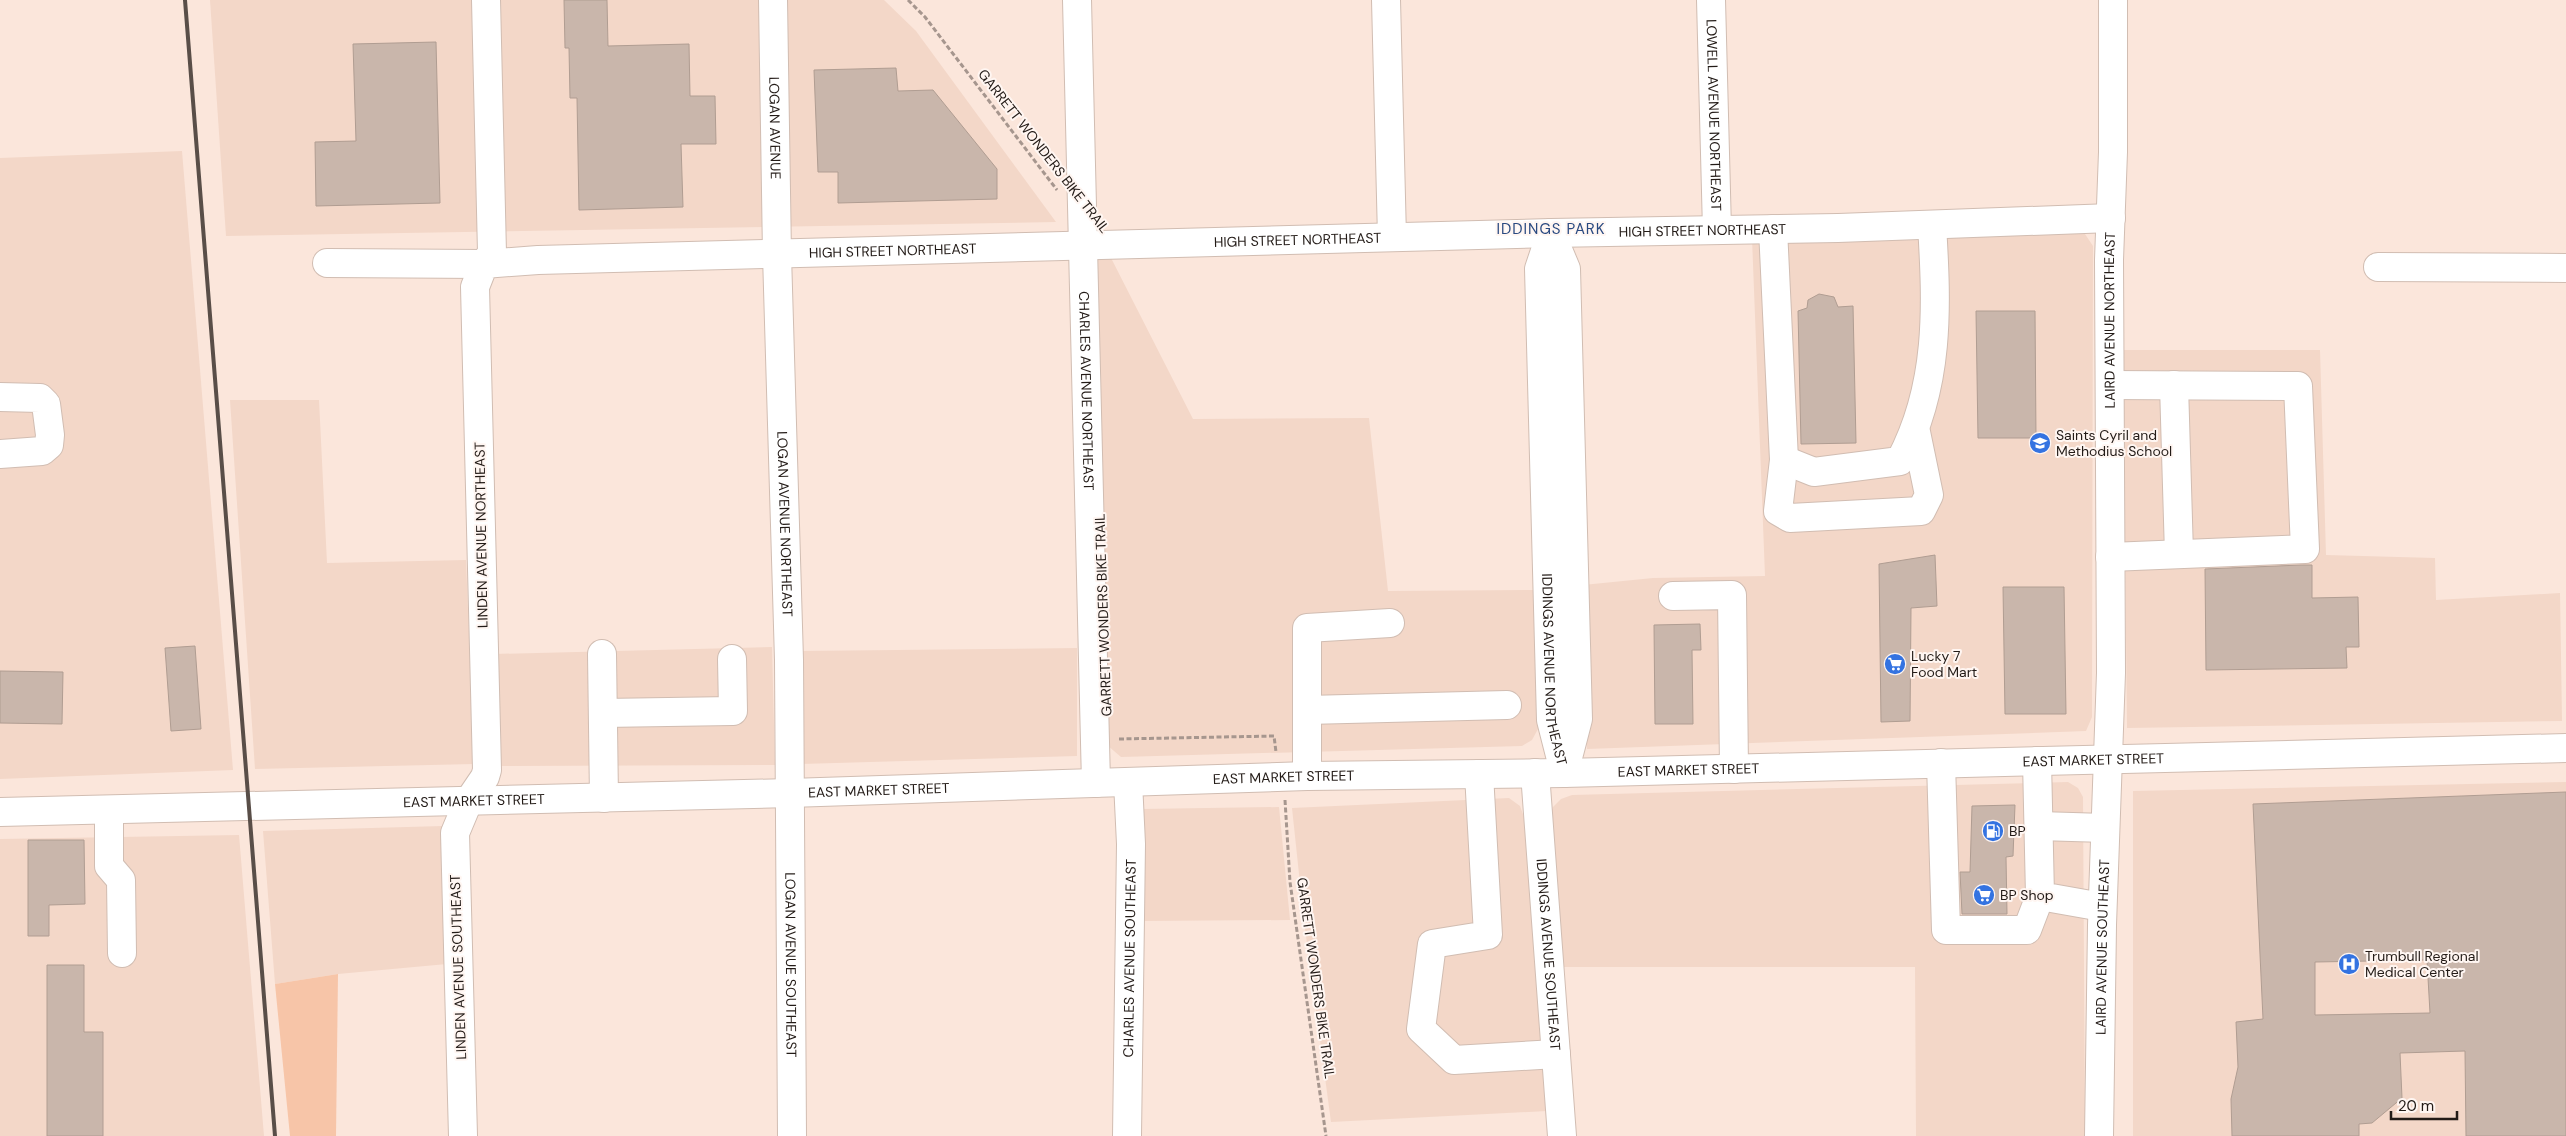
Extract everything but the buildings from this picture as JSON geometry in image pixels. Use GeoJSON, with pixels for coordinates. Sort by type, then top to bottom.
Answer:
{"type":"FeatureCollection","features":[{"type":"Feature","properties":{"kind":"street","name":"LINDEN AVENUE NORTHEAST"},"geometry":{"type":"LineString","coordinates":[[468,802],[486,777],[487,770],[475,287],[484,264],[492,253],[486,0]]}},
{"type":"Feature","properties":{"kind":"street","name":"LOGAN AVENUE"},"geometry":{"type":"LineString","coordinates":[[773,0],[777,255]]}},
{"type":"Feature","properties":{"kind":"street","name":"CHARLES AVENUE NORTHEAST"},"geometry":{"type":"LineString","coordinates":[[1076,0],[1096,783]]}},
{"type":"Feature","properties":{"kind":"street"},"geometry":{"type":"LineString","coordinates":[[1386,0],[1392,237]]}},
{"type":"Feature","properties":{"kind":"street","name":"LOWELL AVENUE NORTHEAST"},"geometry":{"type":"LineString","coordinates":[[1711,0],[1717,230]]}},
{"type":"Feature","properties":{"kind":"street","name":"LAIRD AVENUE NORTHEAST"},"geometry":{"type":"LineString","coordinates":[[2107,759],[2111,673],[2110,385],[2113,0]]}},
{"type":"Feature","properties":{"kind":"street","name":"HIGH STREET NORTHEAST"},"geometry":{"type":"LineString","coordinates":[[327,263],[484,264],[538,260],[777,255],[1081,232],[1392,237],[1932,225],[2111,218]]}},
{"type":"Feature","properties":{"kind":"street"},"geometry":{"type":"LineString","coordinates":[[1784,460],[1814,472],[1900,461],[1916,432],[1932,370],[1936,293],[1932,225]]}},
{"type":"Feature","properties":{"kind":"street"},"geometry":{"type":"LineString","coordinates":[[1773,229],[1784,460],[1778,511],[1790,518],[1921,511],[1929,495],[1916,432]]}},
{"type":"Feature","properties":{"kind":"street","name":"IDDINGS AVENUE NORTHEAST"},"geometry":{"type":"LineString","coordinates":[[1551,233],[1566,269],[1578,719],[1564,773]]}},
{"type":"Feature","properties":{"kind":"street","name":"LOGAN AVENUE NORTHEAST"},"geometry":{"type":"LineString","coordinates":[[777,255],[790,793]]}},
{"type":"Feature","properties":{"kind":"street"},"geometry":{"type":"LineString","coordinates":[[2378,267],[2566,268]]}},
{"type":"Feature","properties":{"kind":"street"},"geometry":{"type":"LineString","coordinates":[[2110,385],[2298,386],[2305,549],[2110,557]]}},
{"type":"Feature","properties":{"kind":"street"},"geometry":{"type":"LineString","coordinates":[[2174,385],[2179,554]]}},
{"type":"Feature","properties":{"kind":"street"},"geometry":{"type":"LineString","coordinates":[[0,397],[40,398],[46,404],[50,435],[48,445],[42,451],[0,454]]}},
{"type":"Feature","properties":{"kind":"street"},"geometry":{"type":"LineString","coordinates":[[1673,596],[1732,595],[1734,768]]}},
{"type":"Feature","properties":{"kind":"street"},"geometry":{"type":"LineString","coordinates":[[1294,777],[1307,710],[1307,628],[1390,623]]}},
{"type":"Feature","properties":{"kind":"street"},"geometry":{"type":"LineString","coordinates":[[602,654],[604,798]]}},
{"type":"Feature","properties":{"kind":"street"},"geometry":{"type":"LineString","coordinates":[[603,713],[733,711],[732,659]]}},
{"type":"Feature","properties":{"kind":"street"},"geometry":{"type":"LineString","coordinates":[[1307,710],[1507,705]]}},
{"type":"Feature","properties":{"kind":"street","name":"EAST MARKET STREET"},"geometry":{"type":"LineString","coordinates":[[0,812],[468,802],[1294,777],[1564,773],[2566,748]]}},
{"type":"Feature","properties":{"kind":"street","name":"LAIRD AVENUE SOUTHEAST"},"geometry":{"type":"LineString","coordinates":[[2099,1136],[2102,907],[2107,759]]}},
{"type":"Feature","properties":{"kind":"street"},"geometry":{"type":"LineString","coordinates":[[1941,763],[1946,930],[2027,930],[2040,896],[2037,761]]}},
{"type":"Feature","properties":{"kind":"street","name":"IDDINGS AVENUE SOUTHEAST"},"geometry":{"type":"LineString","coordinates":[[1535,773],[1562,1136]]}},
{"type":"Feature","properties":{"kind":"street"},"geometry":{"type":"LineString","coordinates":[[1479,774],[1488,935],[1432,944],[1422,1029],[1454,1060],[1556,1054]]}},
{"type":"Feature","properties":{"kind":"street","name":"CHARLES AVENUE SOUTHEAST"},"geometry":{"type":"LineString","coordinates":[[1127,1136],[1131,844],[1128,782]]}},
{"type":"Feature","properties":{"kind":"street","name":"LOGAN AVENUE SOUTHEAST"},"geometry":{"type":"LineString","coordinates":[[790,793],[792,1136]]}},
{"type":"Feature","properties":{"kind":"street","name":"LINDEN AVENUE SOUTHEAST"},"geometry":{"type":"LineString","coordinates":[[463,1136],[455,833],[468,802]]}},
{"type":"Feature","properties":{"kind":"street"},"geometry":{"type":"LineString","coordinates":[[109,810],[109,866],[121,880],[122,953]]}},
{"type":"Feature","properties":{"kind":"street"},"geometry":{"type":"LineString","coordinates":[[2039,826],[2105,828]]}},
{"type":"Feature","properties":{"kind":"street"},"geometry":{"type":"LineString","coordinates":[[2040,896],[2102,907]]}},
{"type":"Feature","properties":{"kind":"path","name":"GARRETT WONDERS BIKE TRAIL"},"geometry":{"type":"LineString","coordinates":[[908,0],[925,17],[1081,232]]}},
{"type":"Feature","properties":{"kind":"path","name":"GARRETT WONDERS BIKE TRAIL"},"geometry":{"type":"LineString","coordinates":[[1118,729],[1118,739],[1129,740],[1274,736],[1294,777],[1285,802],[1290,882],[1326,1136]]}},
{"type":"Feature","properties":{"kind":"shaded area"},"geometry":{"type":"Polygon","coordinates":[[[210,0],[884,0],[916,31],[1056,222],[226,236],[210,0]]]}},
{"type":"Feature","properties":{"kind":"shaded area"},"geometry":{"type":"Polygon","coordinates":[[[182,151],[233,770],[0,779],[0,158],[182,151]]]}},
{"type":"Feature","properties":{"kind":"shaded area"},"geometry":{"type":"Polygon","coordinates":[[[2083,231],[2093,246],[2092,717],[2086,731],[1587,749],[1583,585],[1653,578],[1765,576],[1752,238],[2083,231]]]}},
{"type":"Feature","properties":{"kind":"shaded area"},"geometry":{"type":"Polygon","coordinates":[[[1109,254],[1193,419],[1369,418],[1388,591],[1537,590],[1538,729],[1532,740],[1522,746],[1121,757],[1107,745],[1089,255],[1109,254]]]}},
{"type":"Feature","properties":{"kind":"shaded area"},"geometry":{"type":"Polygon","coordinates":[[[2123,350],[2320,350],[2326,555],[2435,558],[2436,600],[2560,593],[2562,721],[2127,728],[2123,350]]]}},
{"type":"Feature","properties":{"kind":"shaded area"},"geometry":{"type":"Polygon","coordinates":[[[230,400],[319,400],[327,563],[466,560],[474,764],[255,769],[230,400]]]}},
{"type":"Feature","properties":{"kind":"shaded area"},"geometry":{"type":"Polygon","coordinates":[[[772,647],[775,765],[496,766],[494,654],[772,647]]]}},
{"type":"Feature","properties":{"kind":"shaded area"},"geometry":{"type":"Polygon","coordinates":[[[1077,648],[1077,756],[801,764],[799,651],[1077,648]]]}},
{"type":"Feature","properties":{"kind":"shaded area"},"geometry":{"type":"Polygon","coordinates":[[[2068,782],[2078,788],[2083,797],[2085,1136],[1916,1136],[1915,967],[1560,967],[1548,824],[1553,807],[1561,799],[1572,795],[2068,782]]]}},
{"type":"Feature","properties":{"kind":"shaded area","name":"Trumbull Regional Medical Center"},"geometry":{"type":"Polygon","coordinates":[[[2566,782],[2566,1136],[2133,1136],[2133,791],[2566,782]]]}},
{"type":"Feature","properties":{"kind":"shaded area"},"geometry":{"type":"Polygon","coordinates":[[[1509,798],[1520,806],[1525,820],[1547,1111],[1331,1122],[1304,921],[1292,808],[1509,798]]]}},
{"type":"Feature","properties":{"kind":"shaded area"},"geometry":{"type":"Polygon","coordinates":[[[1279,807],[1290,920],[1140,921],[1141,809],[1279,807]]]}},
{"type":"Feature","properties":{"kind":"shaded area"},"geometry":{"type":"Polygon","coordinates":[[[443,826],[447,964],[338,974],[275,984],[263,831],[443,826]]]}},
{"type":"Feature","properties":{"kind":"shaded area"},"geometry":{"type":"Polygon","coordinates":[[[239,835],[264,1136],[0,1136],[0,839],[239,835]]]}},
{"type":"Feature","properties":{"kind":"shaded area"},"geometry":{"type":"Polygon","coordinates":[[[338,974],[336,1136],[290,1136],[275,984],[338,974]]]}},
{"type":"Feature","properties":{"kind":"railway"},"geometry":{"type":"LineString","coordinates":[[185,0],[275,1136]]}},
{"type":"Feature","properties":{"kind":"place","name":"Saints Cyril and Methodius School"},"geometry":{"type":"Point","coordinates":[2040,443]}},
{"type":"Feature","properties":{"kind":"place","name":"Lucky 7 Food Mart"},"geometry":{"type":"Point","coordinates":[1895,664]}},
{"type":"Feature","properties":{"kind":"place","name":"BP"},"geometry":{"type":"Point","coordinates":[1993,831]}},
{"type":"Feature","properties":{"kind":"place","name":"BP Shop"},"geometry":{"type":"Point","coordinates":[1984,895]}},
{"type":"Feature","properties":{"kind":"place","name":"Trumbull Regional Medical Center"},"geometry":{"type":"Point","coordinates":[2349,964]}},
{"type":"Feature","properties":{"kind":"district","name":"IDDINGS PARK"},"geometry":{"type":"Point","coordinates":[1551,229]}}]}
